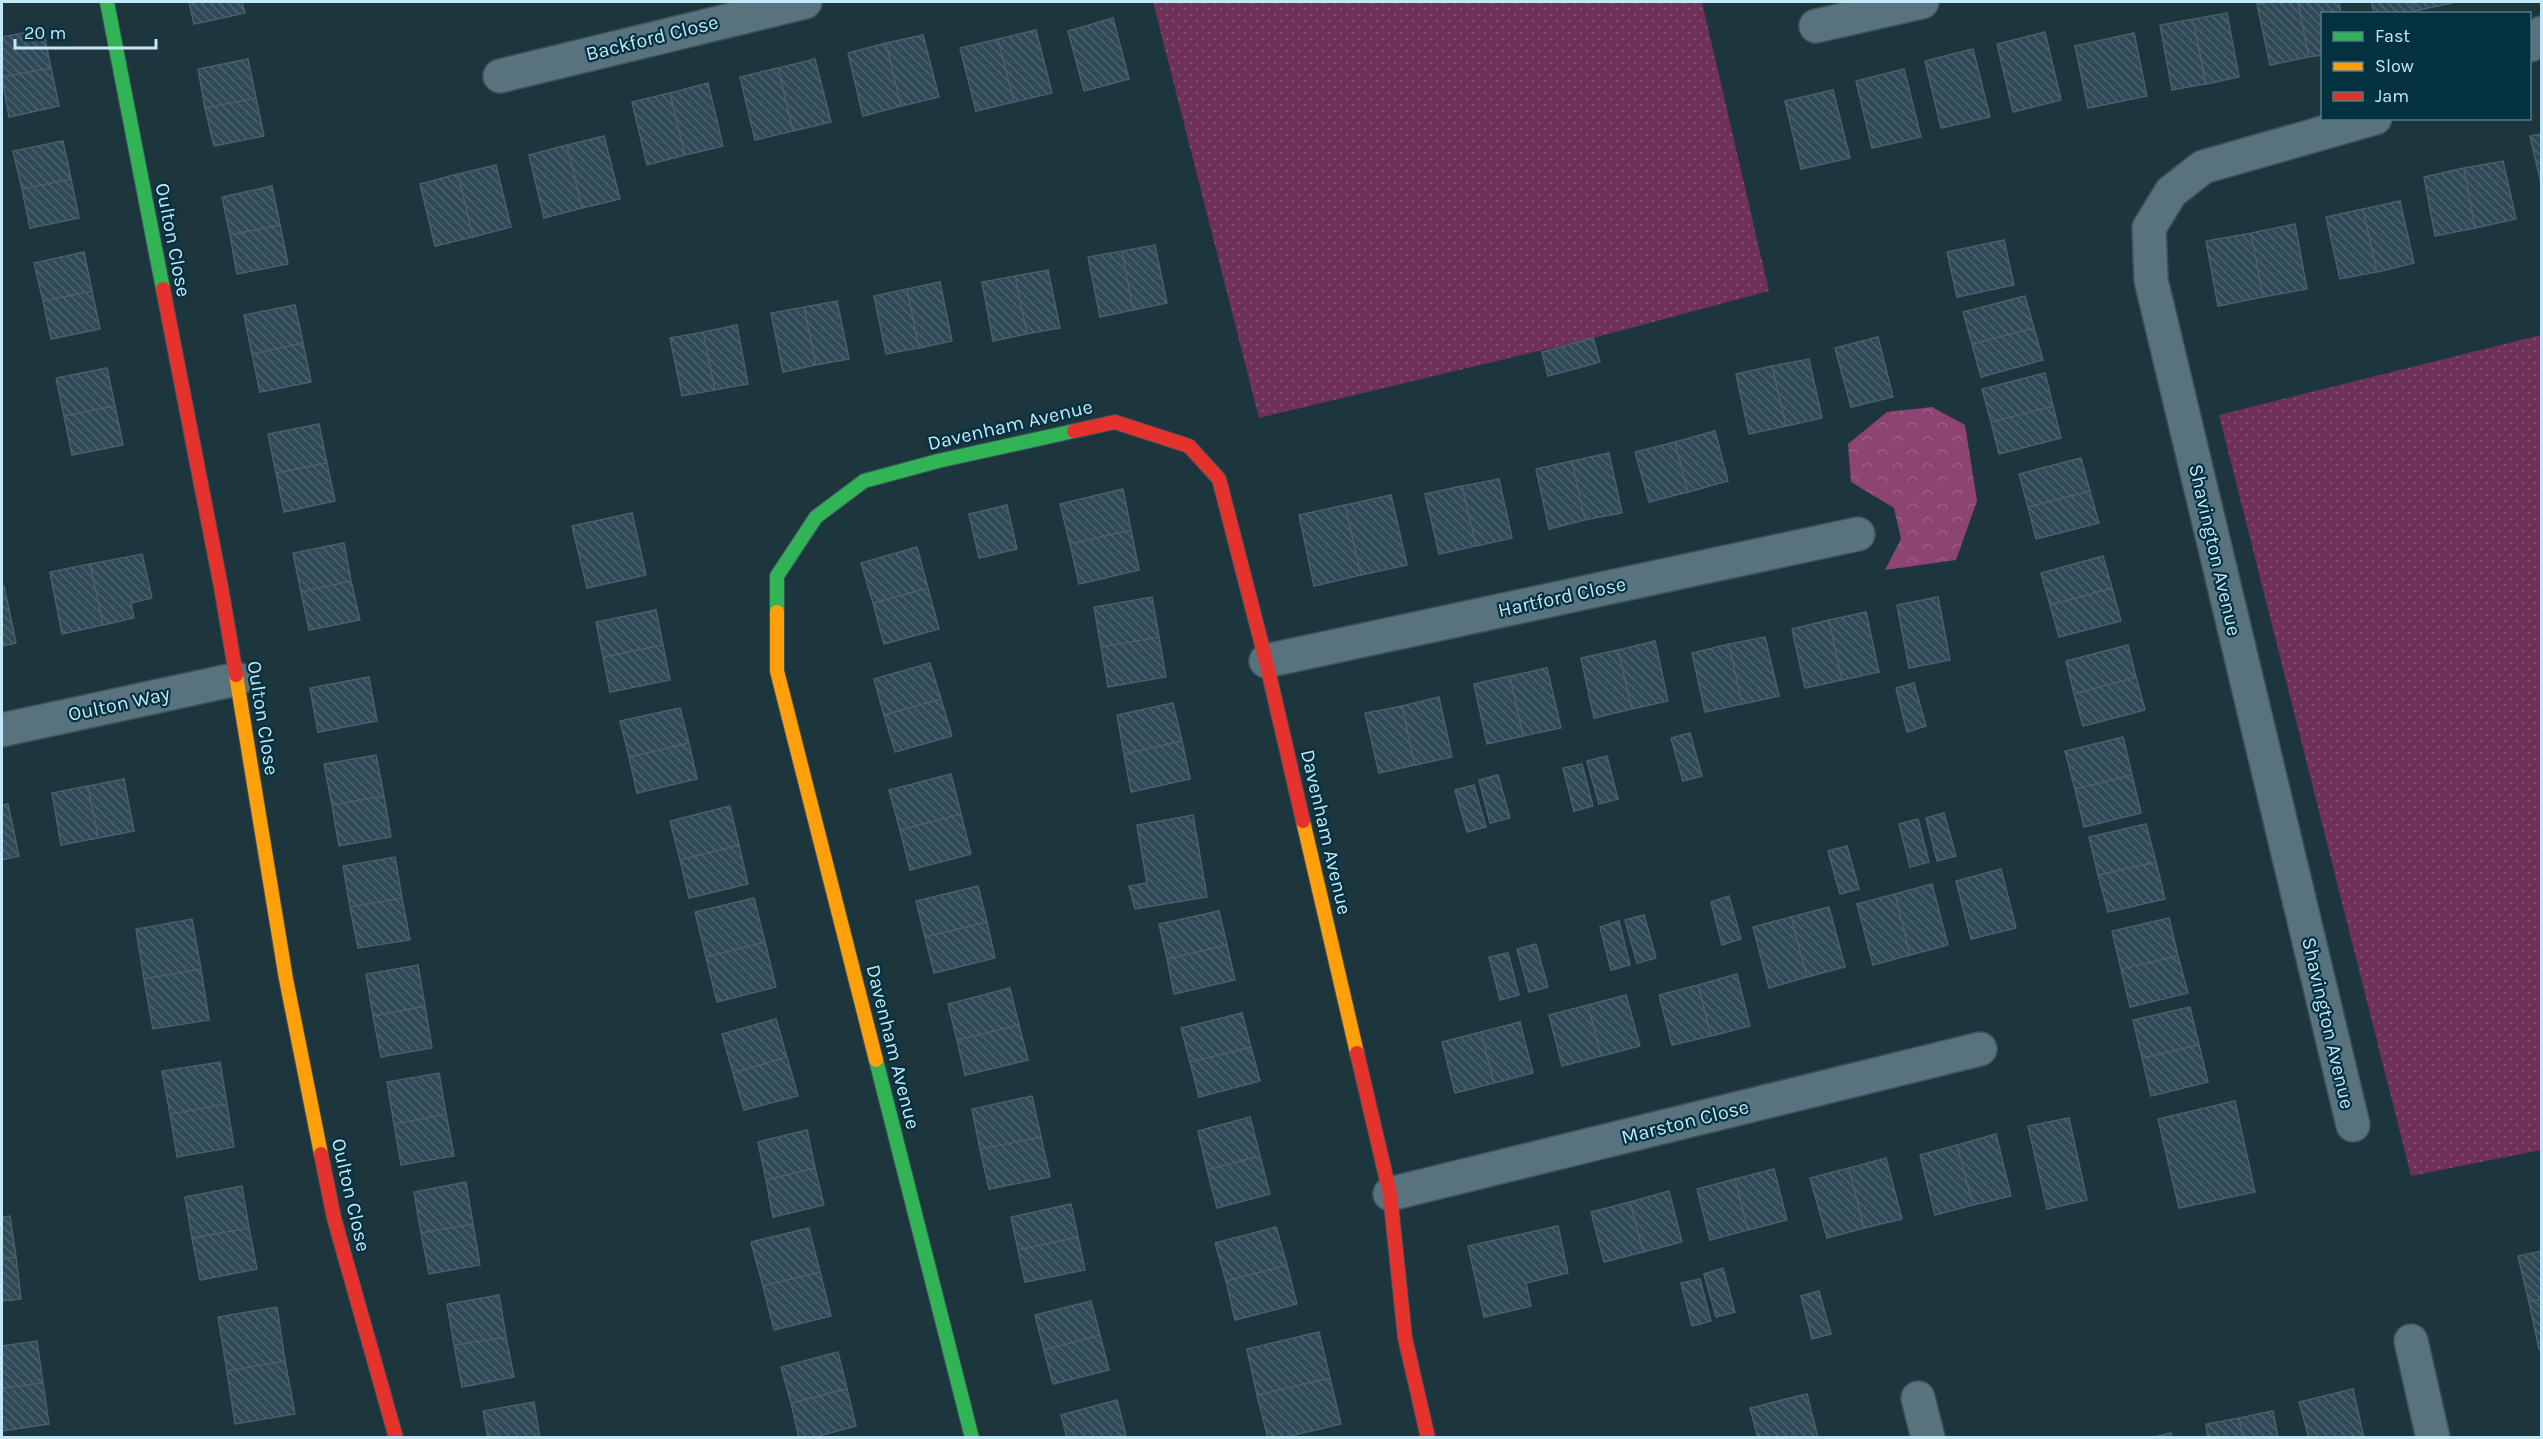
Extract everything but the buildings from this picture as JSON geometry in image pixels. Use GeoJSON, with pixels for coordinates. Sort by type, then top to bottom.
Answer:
{"type":"FeatureCollection","features":[{"type":"Feature","properties":{"kind":"street","name":"Oulton Close"},"geometry":{"type":"LineString","coordinates":[[107,2],[237,678],[286,980],[334,1218],[396,1437]]}},
{"type":"Feature","properties":{"kind":"street","name":"Backford Close"},"geometry":{"type":"LineString","coordinates":[[500,76],[805,2]]}},
{"type":"Feature","properties":{"kind":"street"},"geometry":{"type":"LineString","coordinates":[[1816,26],[1922,2]]}},
{"type":"Feature","properties":{"kind":"street","name":"Shavington Avenue"},"geometry":{"type":"LineString","coordinates":[[2353,1125],[2151,280],[2149,228],[2171,192],[2203,167],[2368,120]]}},
{"type":"Feature","properties":{"kind":"street","name":"Davenham Avenue"},"geometry":{"type":"LineString","coordinates":[[972,1437],[777,670],[777,576],[816,517],[864,481],[938,461],[1115,422],[1189,446],[1220,479],[1266,661],[1390,1194],[1405,1338],[1428,1437]]}},
{"type":"Feature","properties":{"kind":"street","name":"Hartford Close"},"geometry":{"type":"LineString","coordinates":[[1266,661],[1858,534]]}},
{"type":"Feature","properties":{"kind":"street","name":"Oulton Way"},"geometry":{"type":"LineString","coordinates":[[2,730],[237,678]]}},
{"type":"Feature","properties":{"kind":"street","name":"Marston Close"},"geometry":{"type":"LineString","coordinates":[[1390,1194],[1980,1050]]}},
{"type":"Feature","properties":{"kind":"street"},"geometry":{"type":"LineString","coordinates":[[2411,1341],[2433,1437]]}},
{"type":"Feature","properties":{"kind":"street"},"geometry":{"type":"LineString","coordinates":[[1918,1398],[1928,1437]]}},
{"type":"Feature","properties":{"kind":"shaded area"},"geometry":{"type":"Polygon","coordinates":[[[1153,2],[1702,2],[1769,291],[1593,338],[1259,418],[1153,2]]]}},
{"type":"Feature","properties":{"kind":"shaded area"},"geometry":{"type":"Polygon","coordinates":[[[2541,335],[2541,1150],[2411,1176],[2219,415],[2541,335]]]}},
{"type":"Feature","properties":{"kind":"green space"},"geometry":{"type":"Polygon","coordinates":[[[1932,407],[1965,425],[1977,501],[1956,560],[1885,570],[1901,539],[1894,508],[1851,482],[1848,444],[1887,412],[1932,407]]]}},
{"type":"Feature","properties":{"kind":"traffic: fast"},"geometry":{"type":"LineString","coordinates":[[107,2],[163,289]]}},
{"type":"Feature","properties":{"kind":"traffic: fast"},"geometry":{"type":"LineString","coordinates":[[777,612],[777,576],[816,517],[864,481],[938,461],[1074,431]]}},
{"type":"Feature","properties":{"kind":"traffic: fast"},"geometry":{"type":"LineString","coordinates":[[876,1060],[972,1438]]}},
{"type":"Feature","properties":{"kind":"traffic: slow"},"geometry":{"type":"LineString","coordinates":[[777,612],[777,671],[876,1060]]}},
{"type":"Feature","properties":{"kind":"traffic: slow"},"geometry":{"type":"LineString","coordinates":[[236,675],[286,979],[321,1154]]}},
{"type":"Feature","properties":{"kind":"traffic: slow"},"geometry":{"type":"LineString","coordinates":[[1303,821],[1357,1053]]}},
{"type":"Feature","properties":{"kind":"traffic: jam"},"geometry":{"type":"LineString","coordinates":[[163,289],[236,675]]}},
{"type":"Feature","properties":{"kind":"traffic: jam"},"geometry":{"type":"LineString","coordinates":[[1074,431],[1115,422],[1189,446],[1219,479],[1266,661],[1303,821]]}},
{"type":"Feature","properties":{"kind":"traffic: jam"},"geometry":{"type":"LineString","coordinates":[[1357,1053],[1390,1194],[1405,1338],[1428,1438]]}},
{"type":"Feature","properties":{"kind":"traffic: jam"},"geometry":{"type":"LineString","coordinates":[[321,1154],[334,1218],[396,1438]]}}]}
